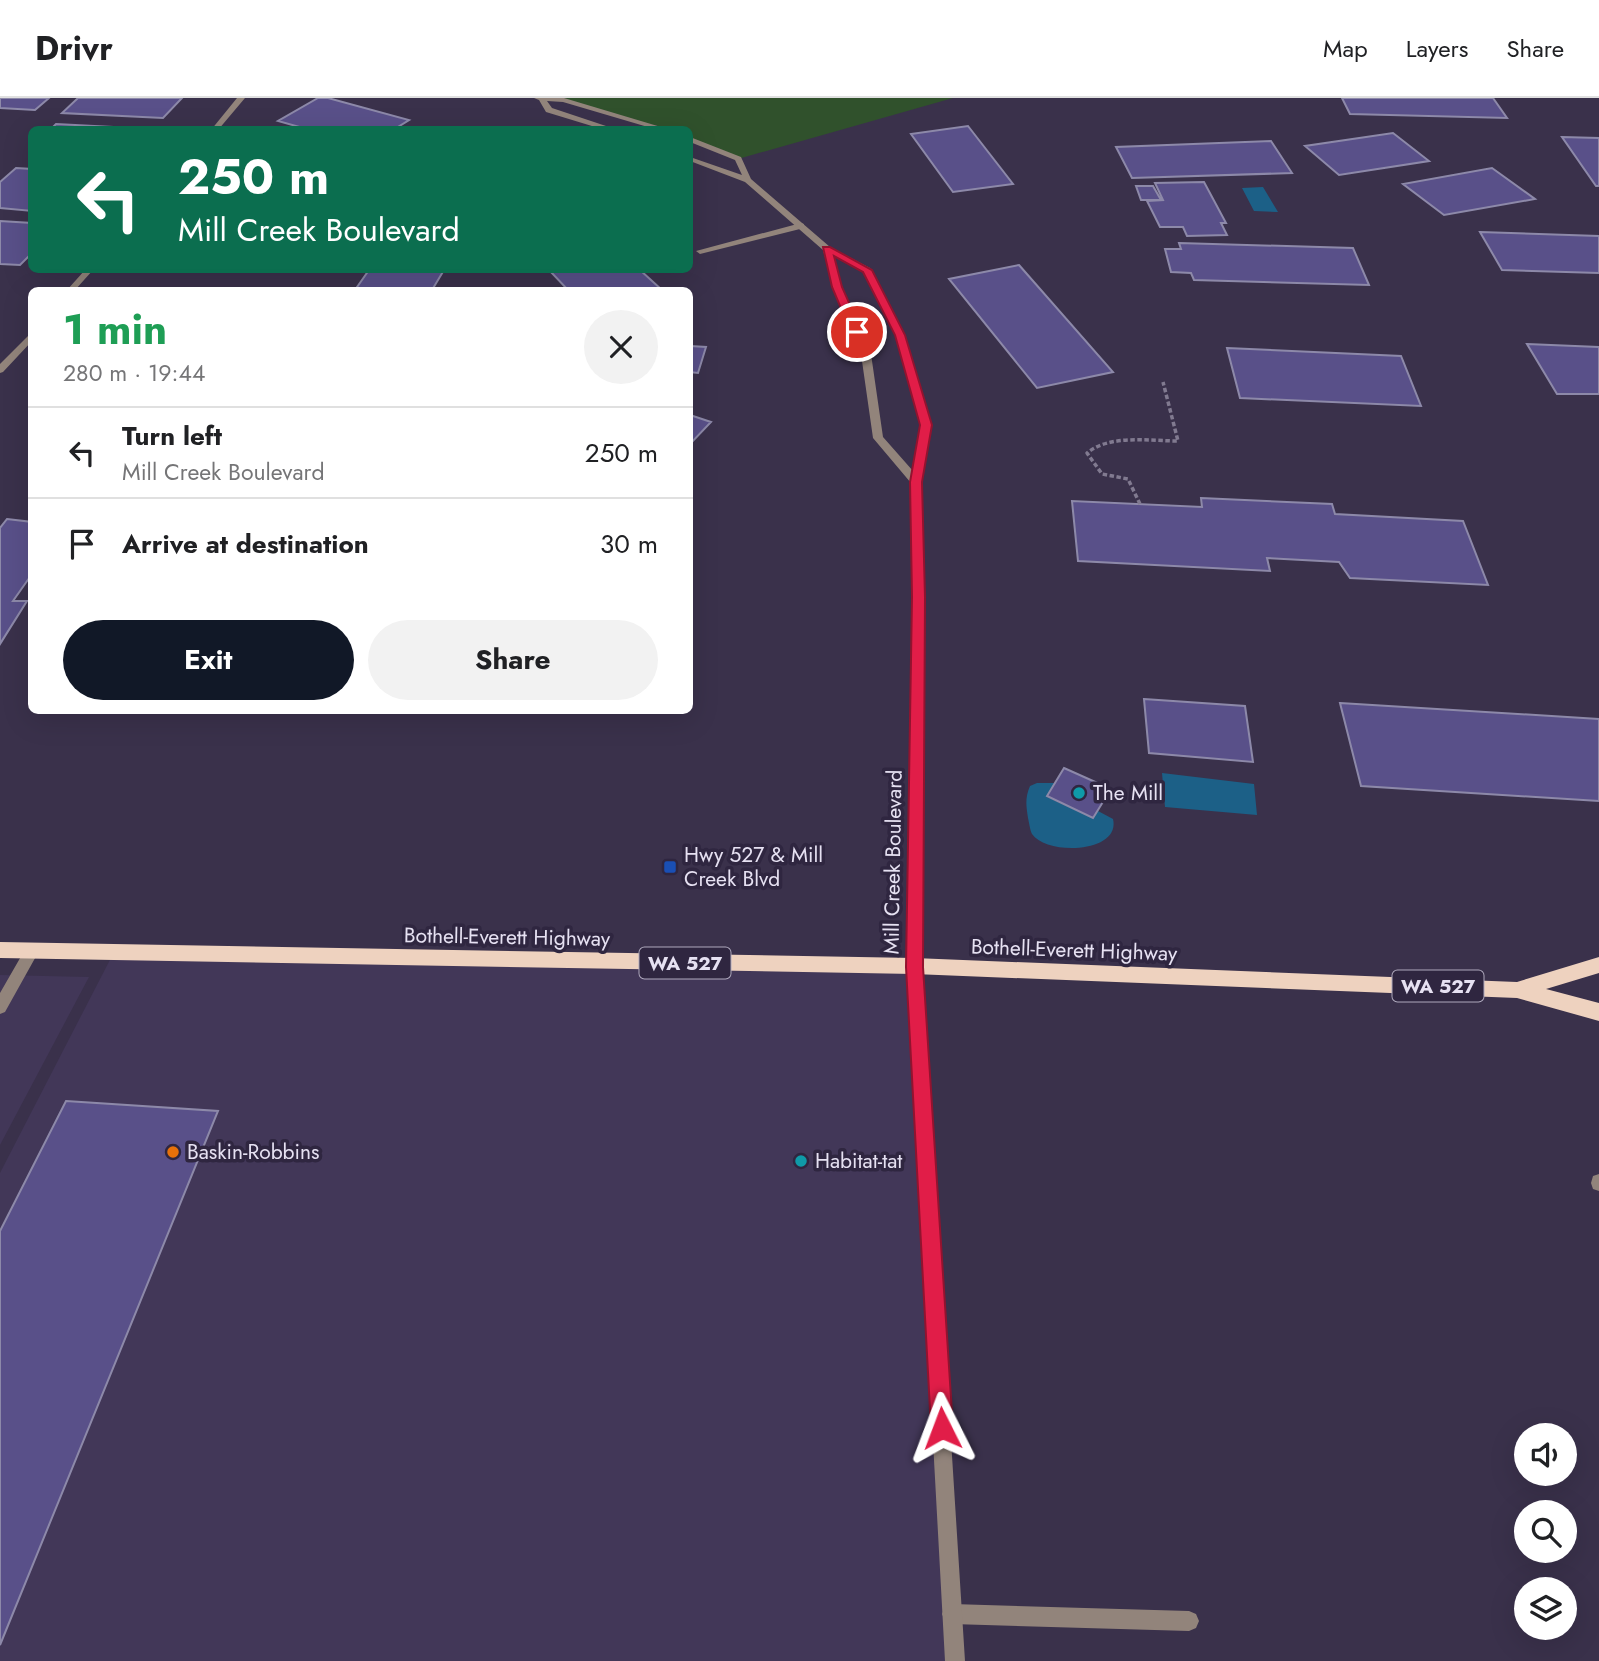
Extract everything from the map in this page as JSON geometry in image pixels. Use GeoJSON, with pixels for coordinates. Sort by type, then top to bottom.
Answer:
{"type":"FeatureCollection","features":[{"type":"Feature","properties":{"kind":"main road","name":"Bothell-Everett Highway"},"geometry":{"type":"LineString","coordinates":[[0,950],[914,967],[1517,990],[1599,1012]]}},
{"type":"Feature","properties":{"kind":"main road","name":"Bothell-Everett Highway"},"geometry":{"type":"LineString","coordinates":[[1517,990],[1599,965]]}},
{"type":"Feature","properties":{"kind":"street"},"geometry":{"type":"LineString","coordinates":[[217,126],[241,98]]}},
{"type":"Feature","properties":{"kind":"street"},"geometry":{"type":"LineString","coordinates":[[540,98],[549,110],[602,126]]}},
{"type":"Feature","properties":{"kind":"street"},"geometry":{"type":"LineString","coordinates":[[540,98],[564,100],[654,126]]}},
{"type":"Feature","properties":{"kind":"street","name":"Mill Creek Boulevard"},"geometry":{"type":"LineString","coordinates":[[693,140],[738,159],[748,180]]}},
{"type":"Feature","properties":{"kind":"street","name":"Mill Creek Boulevard"},"geometry":{"type":"LineString","coordinates":[[693,160],[748,180],[827,249],[867,270],[900,335],[926,425],[916,482],[918,611],[914,967],[955,1661]]}},
{"type":"Feature","properties":{"kind":"street"},"geometry":{"type":"LineString","coordinates":[[700,251],[802,226]]}},
{"type":"Feature","properties":{"kind":"street"},"geometry":{"type":"LineString","coordinates":[[827,249],[837,287],[866,354],[878,438],[916,482]]}},
{"type":"Feature","properties":{"kind":"street"},"geometry":{"type":"LineString","coordinates":[[74,287],[86,273]]}},
{"type":"Feature","properties":{"kind":"street"},"geometry":{"type":"LineString","coordinates":[[0,370],[28,339]]}},
{"type":"Feature","properties":{"kind":"street"},"geometry":{"type":"LineString","coordinates":[[0,1007],[32,951]]}},
{"type":"Feature","properties":{"kind":"street"},"geometry":{"type":"LineString","coordinates":[[952,1614],[1189,1621]]}},
{"type":"Feature","properties":{"kind":"path"},"geometry":{"type":"LineString","coordinates":[[1140,504],[1128,477],[1102,474],[1087,453],[1091,448],[1103,444],[1178,441],[1163,382]]}},
{"type":"Feature","properties":{"kind":"shaded area"},"geometry":{"type":"Polygon","coordinates":[[[114,952],[914,966],[955,1661],[0,1661],[0,1173],[114,952]]]}},
{"type":"Feature","properties":{"kind":"shaded area"},"geometry":{"type":"Polygon","coordinates":[[[0,975],[89,977],[0,1145],[0,975]]]}},
{"type":"Feature","properties":{"kind":"green space"},"geometry":{"type":"Polygon","coordinates":[[[538,98],[953,98],[738,159],[693,140],[693,126],[653,125],[557,100],[538,98]]]}},
{"type":"Feature","properties":{"kind":"water"},"geometry":{"type":"Polygon","coordinates":[[[1263,187],[1278,212],[1254,211],[1242,188],[1263,187]]]}},
{"type":"Feature","properties":{"kind":"water"},"geometry":{"type":"Polygon","coordinates":[[[1162,773],[1254,784],[1257,815],[1165,807],[1162,773]]]}},
{"type":"Feature","properties":{"kind":"water"},"geometry":{"type":"Polygon","coordinates":[[[1037,783],[1055,783],[1047,797],[1093,818],[1098,811],[1113,819],[1112,830],[1106,839],[1081,848],[1052,846],[1040,841],[1031,832],[1026,805],[1030,786],[1037,783]]]}},
{"type":"Feature","properties":{"kind":"building"},"geometry":{"type":"Polygon","coordinates":[[[0,98],[49,98],[35,110],[0,108],[0,98]]]}},
{"type":"Feature","properties":{"kind":"building"},"geometry":{"type":"Polygon","coordinates":[[[78,98],[182,98],[163,118],[62,113],[78,98]]]}},
{"type":"Feature","properties":{"kind":"building"},"geometry":{"type":"Polygon","coordinates":[[[318,98],[328,98],[409,120],[399,126],[296,126],[278,121],[318,98]]]}},
{"type":"Feature","properties":{"kind":"building"},"geometry":{"type":"Polygon","coordinates":[[[1342,98],[1493,98],[1507,118],[1350,114],[1342,98]]]}},
{"type":"Feature","properties":{"kind":"building"},"geometry":{"type":"Polygon","coordinates":[[[56,124],[94,126],[54,126],[56,124]]]}},
{"type":"Feature","properties":{"kind":"building"},"geometry":{"type":"Polygon","coordinates":[[[968,126],[1013,184],[953,192],[911,134],[968,126]]]}},
{"type":"Feature","properties":{"kind":"building"},"geometry":{"type":"Polygon","coordinates":[[[1393,133],[1429,161],[1339,175],[1305,146],[1393,133]]]}},
{"type":"Feature","properties":{"kind":"building"},"geometry":{"type":"Polygon","coordinates":[[[1562,137],[1599,138],[1599,186],[1596,186],[1562,137]]]}},
{"type":"Feature","properties":{"kind":"building"},"geometry":{"type":"Polygon","coordinates":[[[1271,141],[1292,173],[1132,178],[1116,147],[1271,141]]]}},
{"type":"Feature","properties":{"kind":"building"},"geometry":{"type":"Polygon","coordinates":[[[16,168],[28,169],[28,211],[0,208],[0,182],[16,168]]]}},
{"type":"Feature","properties":{"kind":"building"},"geometry":{"type":"Polygon","coordinates":[[[1492,168],[1535,199],[1444,215],[1403,184],[1492,168]]]}},
{"type":"Feature","properties":{"kind":"building"},"geometry":{"type":"Polygon","coordinates":[[[1204,182],[1226,223],[1221,223],[1227,235],[1187,236],[1183,227],[1160,227],[1147,201],[1163,200],[1155,183],[1204,182]]]}},
{"type":"Feature","properties":{"kind":"building"},"geometry":{"type":"Polygon","coordinates":[[[1136,186],[1153,186],[1161,200],[1141,200],[1136,186]]]}},
{"type":"Feature","properties":{"kind":"building"},"geometry":{"type":"Polygon","coordinates":[[[0,221],[28,223],[28,257],[20,265],[0,264],[0,221]]]}},
{"type":"Feature","properties":{"kind":"building"},"geometry":{"type":"Polygon","coordinates":[[[1480,232],[1599,236],[1599,273],[1502,270],[1480,232]]]}},
{"type":"Feature","properties":{"kind":"building"},"geometry":{"type":"Polygon","coordinates":[[[1179,243],[1353,248],[1369,285],[1194,280],[1191,273],[1171,272],[1165,249],[1181,249],[1179,243]]]}},
{"type":"Feature","properties":{"kind":"building"},"geometry":{"type":"Polygon","coordinates":[[[1019,265],[1113,372],[1037,388],[949,279],[1019,265]]]}},
{"type":"Feature","properties":{"kind":"building"},"geometry":{"type":"Polygon","coordinates":[[[367,273],[442,273],[434,287],[357,287],[367,273]]]}},
{"type":"Feature","properties":{"kind":"building"},"geometry":{"type":"Polygon","coordinates":[[[552,273],[643,273],[659,287],[565,287],[552,273]]]}},
{"type":"Feature","properties":{"kind":"building"},"geometry":{"type":"Polygon","coordinates":[[[1527,344],[1599,347],[1599,394],[1557,394],[1527,344]]]}},
{"type":"Feature","properties":{"kind":"building"},"geometry":{"type":"Polygon","coordinates":[[[693,346],[706,347],[698,373],[693,372],[693,346]]]}},
{"type":"Feature","properties":{"kind":"building"},"geometry":{"type":"Polygon","coordinates":[[[1227,348],[1401,356],[1421,406],[1240,398],[1227,348]]]}},
{"type":"Feature","properties":{"kind":"building"},"geometry":{"type":"Polygon","coordinates":[[[693,416],[711,422],[693,441],[693,416]]]}},
{"type":"Feature","properties":{"kind":"building"},"geometry":{"type":"Polygon","coordinates":[[[1201,498],[1332,504],[1335,514],[1463,521],[1488,585],[1350,578],[1339,562],[1267,558],[1270,571],[1078,561],[1072,501],[1202,507],[1201,498]]]}},
{"type":"Feature","properties":{"kind":"building"},"geometry":{"type":"Polygon","coordinates":[[[7,519],[28,522],[28,580],[13,601],[27,601],[0,644],[0,528],[7,519]]]}},
{"type":"Feature","properties":{"kind":"building"},"geometry":{"type":"Polygon","coordinates":[[[1144,699],[1245,706],[1253,762],[1149,753],[1144,699]]]}},
{"type":"Feature","properties":{"kind":"building"},"geometry":{"type":"Polygon","coordinates":[[[1340,703],[1599,719],[1599,801],[1361,786],[1340,703]]]}},
{"type":"Feature","properties":{"kind":"building","name":"The Mill"},"geometry":{"type":"Polygon","coordinates":[[[1064,768],[1111,789],[1093,818],[1047,796],[1064,768]]]}},
{"type":"Feature","properties":{"kind":"building"},"geometry":{"type":"Polygon","coordinates":[[[66,1101],[218,1111],[0,1645],[0,1231],[66,1101]]]}},
{"type":"Feature","properties":{"kind":"place","name":"The Mill"},"geometry":{"type":"Point","coordinates":[1079,793]}},
{"type":"Feature","properties":{"kind":"place","name":"Hwy 527 & Mill Creek Blvd"},"geometry":{"type":"Point","coordinates":[670,867]}},
{"type":"Feature","properties":{"kind":"place","name":"Baskin-Robbins"},"geometry":{"type":"Point","coordinates":[173,1152]}},
{"type":"Feature","properties":{"kind":"place","name":"Habitat-tat"},"geometry":{"type":"Point","coordinates":[801,1161]}},
{"type":"Feature","properties":{"kind":"route"},"geometry":{"type":"LineString","coordinates":[[857,332],[837,287],[827,249],[867,270],[900,335],[926,425],[916,482],[918,597],[914,967],[942,1428]]}}]}
